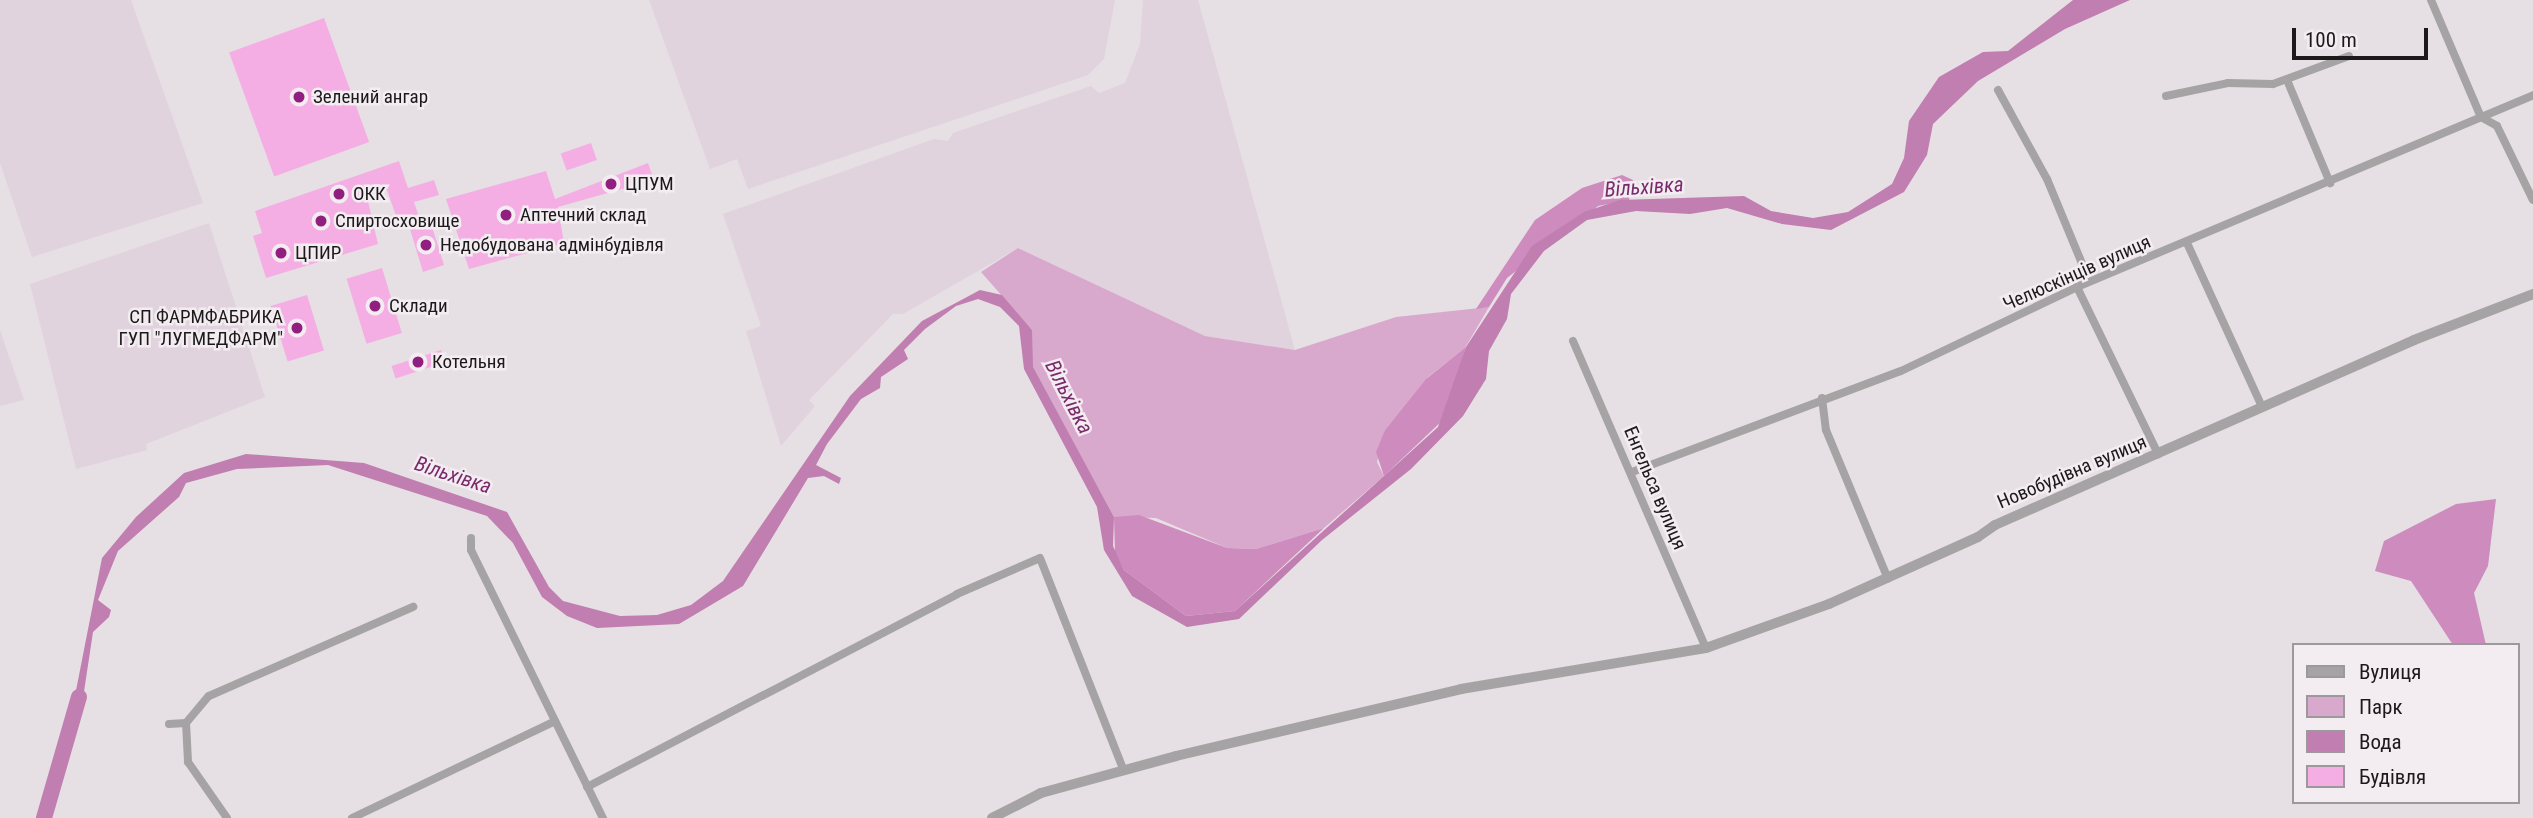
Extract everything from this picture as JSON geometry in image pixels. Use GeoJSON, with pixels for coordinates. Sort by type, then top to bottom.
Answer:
{"type":"FeatureCollection","features":[{"type":"Feature","properties":{"kind":"street"},"geometry":{"type":"LineString","coordinates":[[2431,0],[2481,117],[2497,126],[2533,200]]}},
{"type":"Feature","properties":{"kind":"street"},"geometry":{"type":"LineString","coordinates":[[2166,96],[2228,83],[2287,80],[2348,56]]}},
{"type":"Feature","properties":{"kind":"street"},"geometry":{"type":"LineString","coordinates":[[2287,80],[2330,183]]}},
{"type":"Feature","properties":{"kind":"street"},"geometry":{"type":"LineString","coordinates":[[1998,90],[2047,179],[2083,266],[2077,288],[2158,454]]}},
{"type":"Feature","properties":{"kind":"street","name":"Челюскінців вулиця"},"geometry":{"type":"LineString","coordinates":[[1632,472],[1822,398],[1901,371],[2077,288],[2533,95]]}},
{"type":"Feature","properties":{"kind":"street"},"geometry":{"type":"LineString","coordinates":[[2187,243],[2262,407]]}},
{"type":"Feature","properties":{"kind":"street","name":"Новобудівна вулиця"},"geometry":{"type":"LineString","coordinates":[[992,818],[1019,801],[1123,769],[1461,689],[1706,648],[1888,579],[1995,525],[2262,407],[2533,294]]}},
{"type":"Feature","properties":{"kind":"street","name":"Енгельса вулиця"},"geometry":{"type":"LineString","coordinates":[[1573,341],[1706,648]]}},
{"type":"Feature","properties":{"kind":"street"},"geometry":{"type":"LineString","coordinates":[[1822,398],[1826,430],[1888,579]]}},
{"type":"Feature","properties":{"kind":"street"},"geometry":{"type":"LineString","coordinates":[[471,538],[471,550],[603,818]]}},
{"type":"Feature","properties":{"kind":"street"},"geometry":{"type":"LineString","coordinates":[[587,787],[957,594],[1040,558],[1123,769]]}},
{"type":"Feature","properties":{"kind":"street"},"geometry":{"type":"LineString","coordinates":[[228,818],[188,762],[186,723],[209,696],[413,607]]}},
{"type":"Feature","properties":{"kind":"street"},"geometry":{"type":"LineString","coordinates":[[352,818],[555,721]]}},
{"type":"Feature","properties":{"kind":"street"},"geometry":{"type":"LineString","coordinates":[[169,724],[186,723]]}},
{"type":"Feature","properties":{"kind":"shaded area"},"geometry":{"type":"Polygon","coordinates":[[[0,0],[131,0],[203,203],[32,257],[0,163],[0,0]]]}},
{"type":"Feature","properties":{"kind":"shaded area"},"geometry":{"type":"Polygon","coordinates":[[[649,0],[1115,0],[1104,59],[1088,75],[748,189],[737,159],[710,169],[649,0]]]}},
{"type":"Feature","properties":{"kind":"shaded area"},"geometry":{"type":"Polygon","coordinates":[[[1143,0],[1198,0],[1295,350],[1205,336],[1018,248],[903,314],[893,314],[809,400],[815,406],[781,446],[746,331],[761,326],[723,214],[934,139],[948,141],[953,133],[1091,86],[1099,93],[1125,83],[1140,44],[1143,0]]]}},
{"type":"Feature","properties":{"kind":"shaded area"},"geometry":{"type":"Polygon","coordinates":[[[1622,175],[1633,180],[1629,200],[1598,206],[1507,278],[1489,307],[1476,309],[1535,220],[1582,188],[1622,175]]]}},
{"type":"Feature","properties":{"kind":"shaded area"},"geometry":{"type":"Polygon","coordinates":[[[209,223],[265,397],[146,444],[147,450],[76,469],[30,284],[209,223]]]}},
{"type":"Feature","properties":{"kind":"shaded area"},"geometry":{"type":"Polygon","coordinates":[[[0,330],[24,400],[0,406],[0,330]]]}},
{"type":"Feature","properties":{"kind":"shaded area"},"geometry":{"type":"Polygon","coordinates":[[[1466,347],[1445,418],[1384,476],[1376,452],[1385,430],[1426,379],[1466,347]]]}},
{"type":"Feature","properties":{"kind":"shaded area"},"geometry":{"type":"Polygon","coordinates":[[[2496,499],[2488,566],[2474,593],[2486,643],[2452,643],[2411,581],[2375,571],[2384,541],[2456,504],[2496,499]]]}},
{"type":"Feature","properties":{"kind":"shaded area"},"geometry":{"type":"Polygon","coordinates":[[[1139,515],[1227,548],[1256,549],[1324,528],[1235,611],[1186,616],[1124,570],[1115,552],[1114,517],[1139,515]]]}},
{"type":"Feature","properties":{"kind":"green space"},"geometry":{"type":"Polygon","coordinates":[[[1018,248],[1205,336],[1295,350],[1396,317],[1489,307],[1465,348],[1428,377],[1385,430],[1377,462],[1384,476],[1324,528],[1256,549],[1227,548],[1156,518],[1114,517],[1032,367],[1032,330],[981,272],[1018,248]]]}},
{"type":"Feature","properties":{"kind":"water"},"geometry":{"type":"Polygon","coordinates":[[[2073,0],[2130,0],[2065,29],[1978,81],[1933,124],[1927,155],[1904,192],[1831,230],[1782,224],[1727,208],[1690,214],[1636,211],[1587,220],[1544,251],[1511,294],[1507,319],[1489,351],[1486,379],[1463,416],[1411,469],[1322,540],[1239,619],[1187,627],[1132,596],[1104,550],[1097,507],[1024,369],[1019,326],[1000,307],[978,299],[956,306],[925,329],[904,350],[908,359],[881,377],[880,388],[861,399],[827,444],[816,465],[841,478],[839,484],[824,476],[808,478],[743,586],[679,624],[597,628],[567,616],[542,597],[513,543],[487,516],[328,465],[237,469],[186,483],[179,497],[118,551],[98,600],[111,610],[109,617],[93,632],[80,718],[71,716],[102,558],[136,517],[184,473],[246,454],[364,463],[507,512],[549,587],[563,601],[620,616],[657,615],[691,605],[723,581],[850,396],[922,321],[980,290],[1002,295],[1032,330],[1033,367],[1114,517],[1113,546],[1124,570],[1186,616],[1235,611],[1438,427],[1466,347],[1532,246],[1584,212],[1620,200],[1744,196],[1771,211],[1813,218],[1848,212],[1892,184],[1904,158],[1909,121],[1939,77],[1983,52],[2008,51],[2073,0]]]}},
{"type":"Feature","properties":{"kind":"building","name":"Зелений ангар"},"geometry":{"type":"Polygon","coordinates":[[[324,18],[369,142],[274,177],[229,53],[324,18]]]}},
{"type":"Feature","properties":{"kind":"building"},"geometry":{"type":"Polygon","coordinates":[[[591,143],[597,160],[567,170],[561,153],[591,143]]]}},
{"type":"Feature","properties":{"kind":"building"},"geometry":{"type":"Polygon","coordinates":[[[399,161],[408,188],[434,180],[439,195],[414,202],[420,220],[429,217],[444,265],[423,272],[406,216],[397,219],[387,190],[367,197],[378,244],[266,278],[253,236],[262,233],[255,211],[399,161]]]}},
{"type":"Feature","properties":{"kind":"building","name":"Аптечний склад"},"geometry":{"type":"Polygon","coordinates":[[[648,163],[654,180],[558,207],[564,243],[469,269],[446,199],[546,171],[555,199],[648,163]]]}},
{"type":"Feature","properties":{"kind":"building","name":"Склади"},"geometry":{"type":"Polygon","coordinates":[[[382,268],[402,333],[366,344],[347,279],[382,268]]]}},
{"type":"Feature","properties":{"kind":"building","name":"СП ФАРМФАБРИКА ГУП \"ЛУГМЕДФАРМ\""},"geometry":{"type":"Polygon","coordinates":[[[307,295],[324,350],[288,362],[271,306],[307,295]]]}},
{"type":"Feature","properties":{"kind":"building","name":"Котельня"},"geometry":{"type":"Polygon","coordinates":[[[441,350],[445,362],[396,378],[392,366],[441,350]]]}},
{"type":"Feature","properties":{"kind":"waterway","name":"Вільхівка"},"geometry":{"type":"LineString","coordinates":[[44,818],[79,697]]}},
{"type":"Feature","properties":{"kind":"place","name":"Зелений ангар"},"geometry":{"type":"Point","coordinates":[299,97]}},
{"type":"Feature","properties":{"kind":"place","name":"ЦПУМ"},"geometry":{"type":"Point","coordinates":[611,184]}},
{"type":"Feature","properties":{"kind":"place","name":"ОКК"},"geometry":{"type":"Point","coordinates":[339,194]}},
{"type":"Feature","properties":{"kind":"place","name":"Аптечний склад"},"geometry":{"type":"Point","coordinates":[506,215]}},
{"type":"Feature","properties":{"kind":"place","name":"Спиртосховище"},"geometry":{"type":"Point","coordinates":[321,221]}},
{"type":"Feature","properties":{"kind":"place","name":"Недобудована адмінбудівля"},"geometry":{"type":"Point","coordinates":[426,245]}},
{"type":"Feature","properties":{"kind":"place","name":"ЦПИР"},"geometry":{"type":"Point","coordinates":[281,253]}},
{"type":"Feature","properties":{"kind":"place","name":"Склади"},"geometry":{"type":"Point","coordinates":[375,306]}},
{"type":"Feature","properties":{"kind":"place","name":"СП ФАРМФАБРИКА ГУП \"ЛУГМЕДФАРМ\""},"geometry":{"type":"Point","coordinates":[297,328]}},
{"type":"Feature","properties":{"kind":"place","name":"Котельня"},"geometry":{"type":"Point","coordinates":[418,362]}}]}
